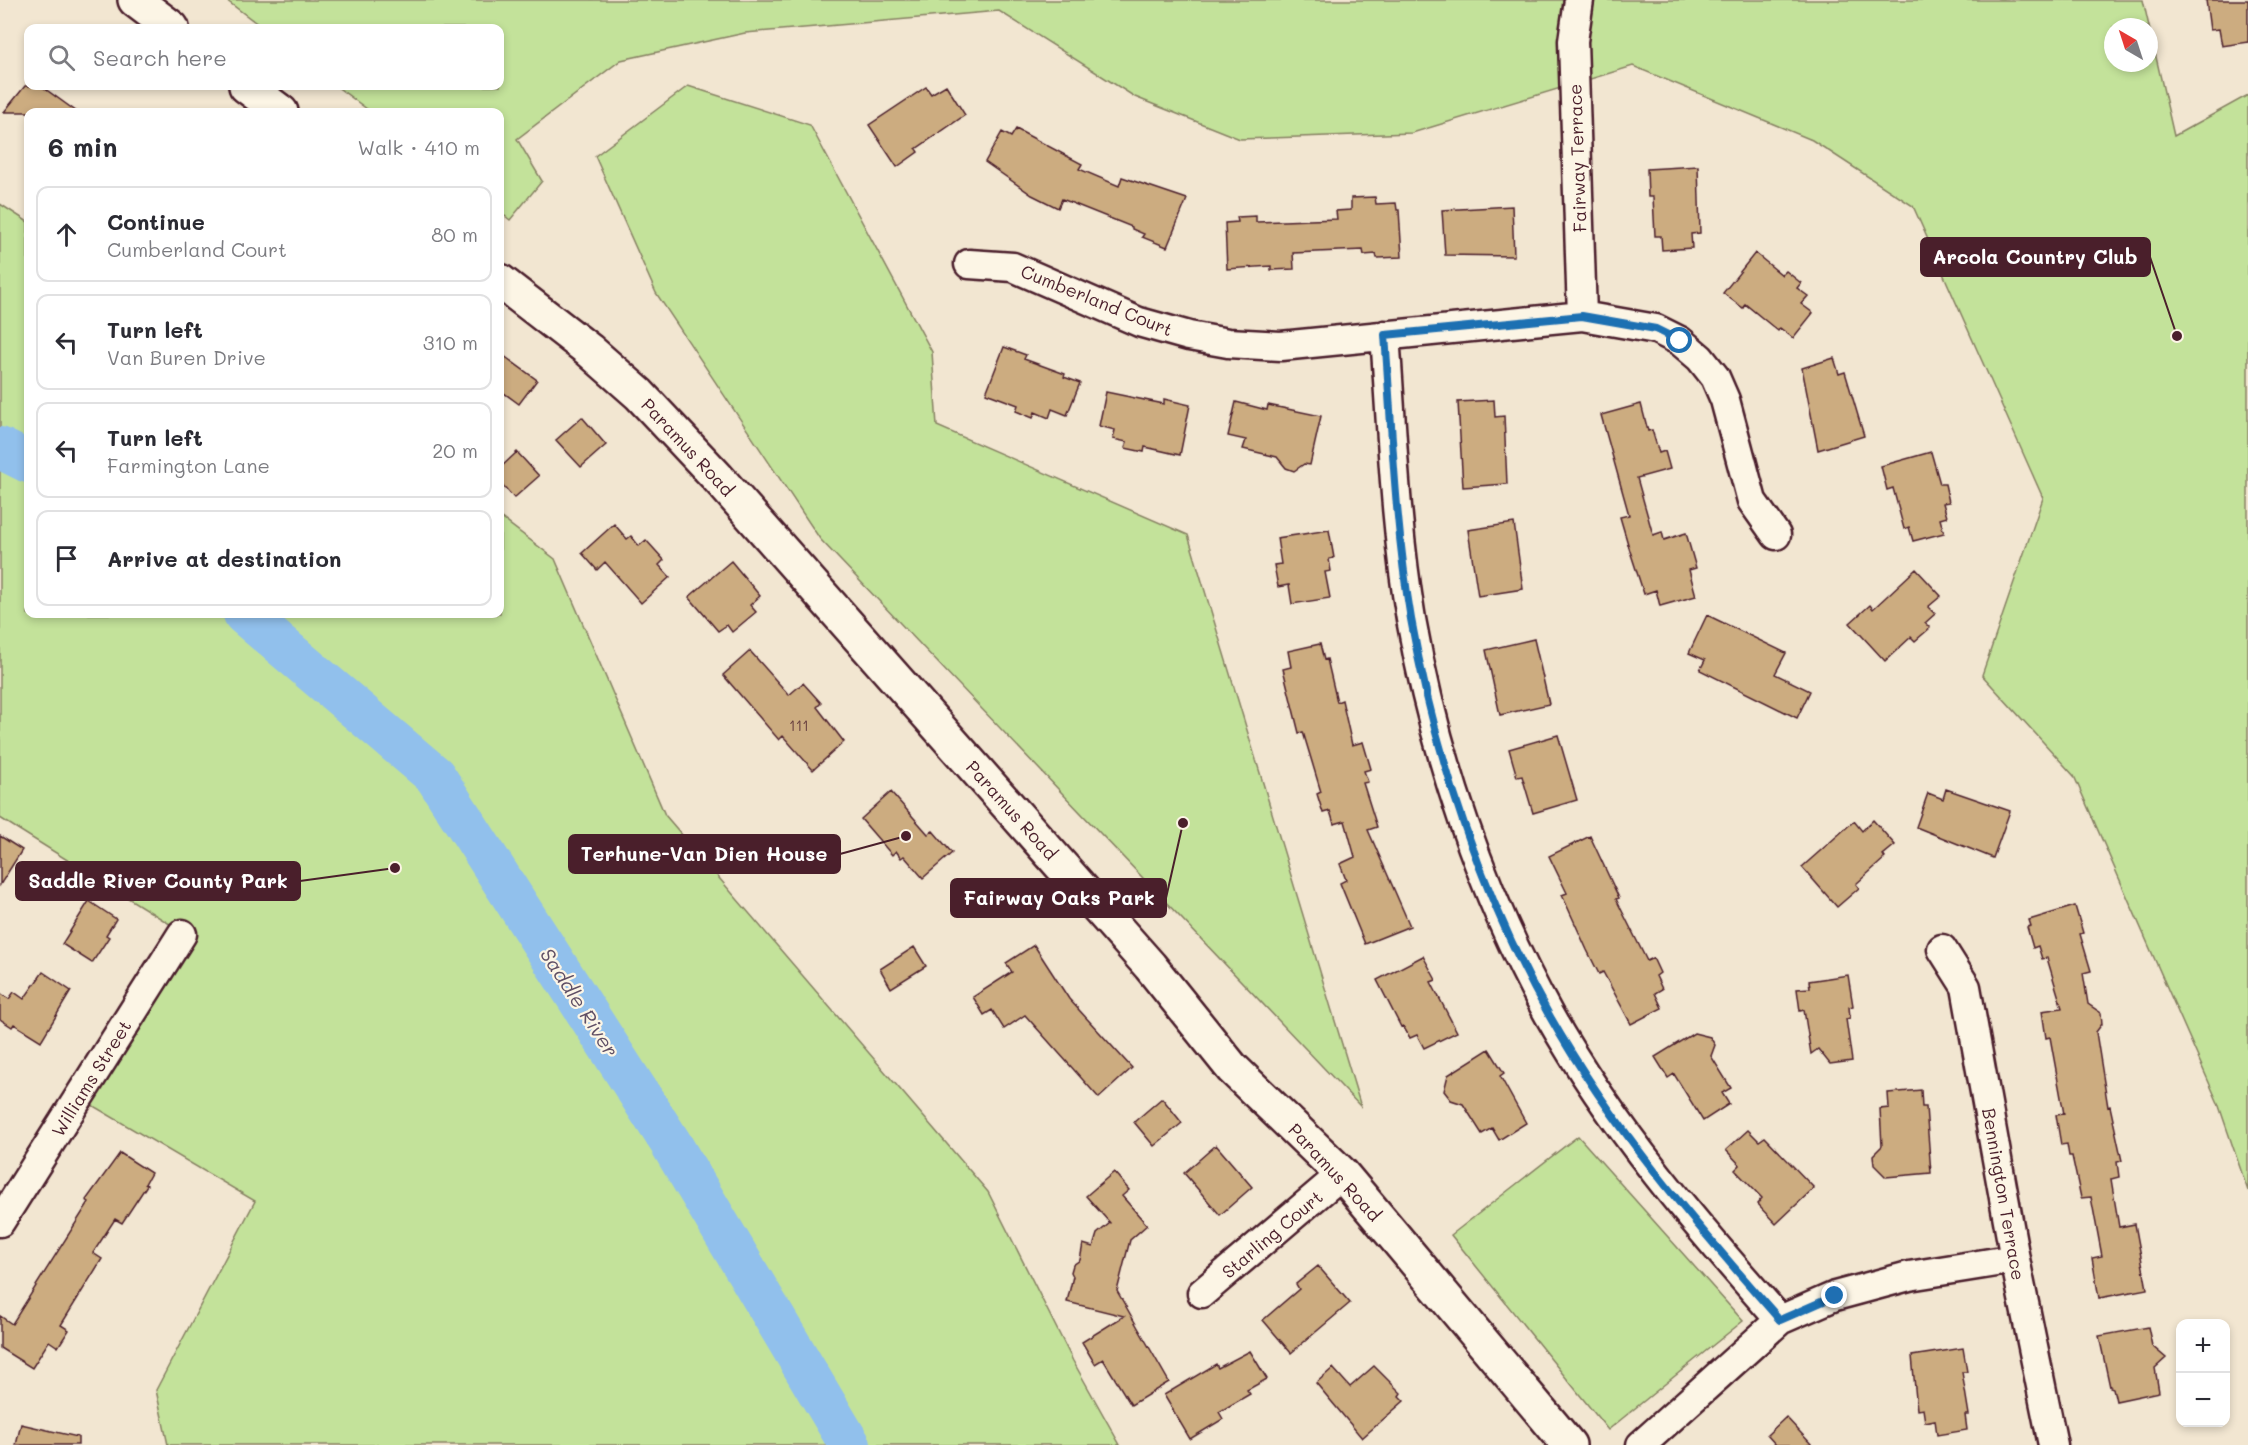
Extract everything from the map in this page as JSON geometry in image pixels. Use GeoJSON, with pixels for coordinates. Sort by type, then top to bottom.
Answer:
{"type":"FeatureCollection","features":[{"type":"Feature","properties":{"kind":"main road"},"geometry":{"type":"LineString","coordinates":[[135,0],[167,24]]}},
{"type":"Feature","properties":{"kind":"main road"},"geometry":{"type":"LineString","coordinates":[[251,90],[276,108]]}},
{"type":"Feature","properties":{"kind":"main road","name":"Paramus Road"},"geometry":{"type":"LineString","coordinates":[[504,283],[589,350],[639,394],[718,478],[1150,966],[1232,1068],[1342,1174],[1569,1445]]}},
{"type":"Feature","properties":{"kind":"street","name":"Fairway Terrace"},"geometry":{"type":"LineString","coordinates":[[1579,0],[1573,41],[1582,316]]}},
{"type":"Feature","properties":{"kind":"street","name":"Cumberland Court"},"geometry":{"type":"LineString","coordinates":[[969,264],[1013,267],[1139,321],[1189,336],[1228,343],[1281,346],[1582,316],[1656,329],[1680,341],[1700,358],[1714,377],[1725,400],[1752,501],[1776,535]]}},
{"type":"Feature","properties":{"kind":"street"},"geometry":{"type":"LineString","coordinates":[[1385,335],[1402,556],[1412,621],[1430,706],[1454,791],[1488,886],[1519,957],[1550,1017],[1588,1078],[1644,1156],[1703,1232],[1780,1320]]}},
{"type":"Feature","properties":{"kind":"street","name":"Williams Street"},"geometry":{"type":"LineString","coordinates":[[2,1213],[182,934]]}},
{"type":"Feature","properties":{"kind":"street","name":"Bennington Terrace"},"geometry":{"type":"LineString","coordinates":[[1942,949],[1966,987],[2015,1259],[2053,1445]]}},
{"type":"Feature","properties":{"kind":"street","name":"Starling Court"},"geometry":{"type":"LineString","coordinates":[[1202,1293],[1342,1174]]}},
{"type":"Feature","properties":{"kind":"street"},"geometry":{"type":"LineString","coordinates":[[1641,1445],[1780,1320],[1835,1296],[1909,1276],[2015,1259]]}},
{"type":"Feature","properties":{"kind":"green space"},"geometry":{"type":"Polygon","coordinates":[[[226,0],[2143,0],[2147,18],[2104,18],[2104,72],[2158,72],[2158,66],[2174,136],[2248,95],[2248,1191],[2218,1103],[2074,776],[1982,675],[2043,498],[1913,206],[1812,140],[1633,66],[1412,133],[1240,139],[1135,97],[999,11],[745,33],[621,60],[517,139],[542,181],[510,220],[504,215],[504,108],[366,108],[341,90],[504,90],[504,24],[258,24],[226,0]]]}},
{"type":"Feature","properties":{"kind":"green space"},"geometry":{"type":"Polygon","coordinates":[[[688,86],[810,125],[932,352],[937,426],[1188,535],[1361,1107],[820,539],[656,293],[595,156],[688,86]]]}},
{"type":"Feature","properties":{"kind":"green space"},"geometry":{"type":"Polygon","coordinates":[[[0,204],[24,219],[24,618],[504,618],[504,520],[555,559],[665,815],[988,1192],[1073,1361],[1120,1445],[168,1445],[156,1390],[255,1201],[78,1097],[181,931],[0,818],[0,204]]]}},
{"type":"Feature","properties":{"kind":"green space"},"geometry":{"type":"Polygon","coordinates":[[[1578,1136],[1743,1321],[1608,1430],[1451,1235],[1578,1136]]]}},
{"type":"Feature","properties":{"kind":"building"},"geometry":{"type":"Polygon","coordinates":[[[2206,0],[2248,0],[2248,42],[2222,46],[2219,29],[2210,30],[2206,0]]]}},
{"type":"Feature","properties":{"kind":"building"},"geometry":{"type":"Polygon","coordinates":[[[946,85],[965,115],[916,149],[918,152],[897,167],[869,125],[926,87],[931,94],[946,85]]]}},
{"type":"Feature","properties":{"kind":"building"},"geometry":{"type":"Polygon","coordinates":[[[24,87],[24,90],[47,90],[71,108],[24,108],[24,112],[4,112],[24,87]]]}},
{"type":"Feature","properties":{"kind":"building"},"geometry":{"type":"Polygon","coordinates":[[[1016,129],[1082,164],[1079,169],[1119,186],[1122,177],[1187,199],[1167,247],[1142,237],[1144,234],[1132,227],[1062,199],[1058,208],[1032,195],[985,162],[1002,132],[1011,137],[1016,129]]]}},
{"type":"Feature","properties":{"kind":"building"},"geometry":{"type":"Polygon","coordinates":[[[1698,166],[1700,233],[1691,234],[1692,248],[1662,250],[1661,236],[1655,236],[1653,197],[1648,197],[1647,169],[1698,166]]]}},
{"type":"Feature","properties":{"kind":"building"},"geometry":{"type":"Polygon","coordinates":[[[1375,197],[1376,204],[1396,203],[1397,210],[1399,210],[1402,257],[1377,258],[1376,254],[1364,255],[1363,250],[1293,253],[1294,269],[1271,270],[1271,266],[1227,269],[1225,223],[1238,222],[1237,217],[1256,216],[1256,222],[1337,219],[1336,211],[1351,210],[1351,198],[1375,197]]]}},
{"type":"Feature","properties":{"kind":"building"},"geometry":{"type":"Polygon","coordinates":[[[1512,206],[1514,256],[1445,255],[1442,210],[1512,206]]]}},
{"type":"Feature","properties":{"kind":"building"},"geometry":{"type":"Polygon","coordinates":[[[1755,253],[1782,275],[1786,271],[1801,283],[1797,288],[1808,296],[1801,304],[1813,313],[1793,338],[1780,328],[1778,331],[1745,304],[1743,308],[1723,293],[1755,253]]]}},
{"type":"Feature","properties":{"kind":"building"},"geometry":{"type":"Polygon","coordinates":[[[1004,347],[1026,355],[1024,359],[1065,374],[1064,377],[1080,383],[1067,415],[1052,409],[1049,418],[1035,412],[1033,418],[1016,411],[1018,405],[986,393],[1004,347]]]}},
{"type":"Feature","properties":{"kind":"building"},"geometry":{"type":"Polygon","coordinates":[[[504,356],[537,380],[519,404],[504,393],[504,356]]]}},
{"type":"Feature","properties":{"kind":"building"},"geometry":{"type":"Polygon","coordinates":[[[1834,358],[1839,374],[1845,372],[1864,436],[1818,450],[1802,368],[1834,358]]]}},
{"type":"Feature","properties":{"kind":"building"},"geometry":{"type":"Polygon","coordinates":[[[1106,392],[1164,404],[1164,399],[1190,405],[1180,455],[1145,447],[1144,452],[1125,448],[1127,442],[1113,439],[1115,430],[1099,426],[1106,392]]]}},
{"type":"Feature","properties":{"kind":"building"},"geometry":{"type":"Polygon","coordinates":[[[1494,400],[1495,417],[1504,416],[1507,484],[1463,487],[1458,402],[1494,400]]]}},
{"type":"Feature","properties":{"kind":"building"},"geometry":{"type":"Polygon","coordinates":[[[1236,402],[1267,410],[1268,405],[1321,416],[1310,465],[1304,464],[1294,471],[1286,468],[1277,457],[1243,449],[1246,440],[1228,436],[1236,402]]]}},
{"type":"Feature","properties":{"kind":"building"},"geometry":{"type":"Polygon","coordinates":[[[1641,404],[1648,431],[1652,430],[1659,453],[1665,451],[1670,469],[1637,478],[1653,535],[1662,532],[1664,540],[1686,533],[1696,568],[1689,570],[1696,596],[1660,606],[1656,590],[1644,594],[1630,551],[1620,517],[1629,515],[1601,415],[1641,404]]]}},
{"type":"Feature","properties":{"kind":"building"},"geometry":{"type":"Polygon","coordinates":[[[582,417],[606,445],[581,467],[556,440],[582,417]]]}},
{"type":"Feature","properties":{"kind":"building"},"geometry":{"type":"Polygon","coordinates":[[[517,452],[539,476],[514,498],[504,487],[504,464],[517,452]]]}},
{"type":"Feature","properties":{"kind":"building"},"geometry":{"type":"Polygon","coordinates":[[[1931,452],[1940,484],[1945,484],[1949,502],[1943,503],[1947,517],[1940,519],[1944,533],[1913,541],[1909,527],[1904,529],[1893,488],[1887,490],[1881,466],[1931,452]]]}},
{"type":"Feature","properties":{"kind":"building"},"geometry":{"type":"Polygon","coordinates":[[[1514,523],[1523,589],[1478,596],[1468,530],[1514,523]]]}},
{"type":"Feature","properties":{"kind":"building"},"geometry":{"type":"Polygon","coordinates":[[[614,524],[627,539],[631,536],[639,546],[646,540],[664,560],[659,565],[670,577],[641,603],[605,562],[597,570],[582,553],[614,524]]]}},
{"type":"Feature","properties":{"kind":"building"},"geometry":{"type":"Polygon","coordinates":[[[1329,530],[1334,558],[1329,559],[1331,571],[1325,572],[1330,598],[1292,604],[1289,585],[1278,587],[1274,565],[1281,564],[1277,538],[1329,530]]]}},
{"type":"Feature","properties":{"kind":"building"},"geometry":{"type":"Polygon","coordinates":[[[731,561],[760,596],[750,605],[756,612],[732,632],[727,625],[718,631],[689,597],[731,561]]]}},
{"type":"Feature","properties":{"kind":"building"},"geometry":{"type":"Polygon","coordinates":[[[1916,569],[1941,596],[1928,607],[1935,614],[1925,623],[1930,628],[1915,641],[1911,637],[1885,661],[1850,623],[1870,605],[1873,609],[1916,569]]]}},
{"type":"Feature","properties":{"kind":"building"},"geometry":{"type":"Polygon","coordinates":[[[1707,615],[1786,653],[1775,674],[1810,691],[1797,718],[1700,670],[1705,660],[1689,653],[1707,615]]]}},
{"type":"Feature","properties":{"kind":"building"},"geometry":{"type":"Polygon","coordinates":[[[1534,639],[1549,704],[1500,715],[1486,650],[1534,639]]]}},
{"type":"Feature","properties":{"kind":"building"},"geometry":{"type":"Polygon","coordinates":[[[1320,644],[1324,660],[1327,659],[1337,702],[1342,700],[1352,745],[1363,742],[1371,769],[1364,771],[1368,782],[1363,783],[1377,827],[1368,830],[1410,926],[1365,944],[1340,883],[1346,880],[1340,864],[1355,857],[1345,821],[1334,824],[1330,811],[1323,813],[1317,794],[1321,792],[1303,732],[1299,733],[1283,669],[1291,667],[1288,651],[1320,644]]]}},
{"type":"Feature","properties":{"kind":"building"},"geometry":{"type":"Polygon","coordinates":[[[750,651],[789,695],[803,683],[821,703],[817,707],[844,742],[813,770],[783,736],[779,740],[723,675],[750,651]]]}},
{"type":"Feature","properties":{"kind":"building"},"geometry":{"type":"Polygon","coordinates":[[[1558,735],[1577,800],[1533,813],[1522,776],[1517,777],[1509,749],[1558,735]]]}},
{"type":"Feature","properties":{"kind":"building"},"geometry":{"type":"Polygon","coordinates":[[[1946,789],[2010,811],[1993,858],[1916,827],[1928,793],[1943,799],[1946,789]]]}},
{"type":"Feature","properties":{"kind":"building"},"geometry":{"type":"Polygon","coordinates":[[[891,792],[928,834],[933,831],[952,853],[923,878],[904,856],[901,858],[896,851],[892,855],[861,819],[891,792]]]}},
{"type":"Feature","properties":{"kind":"building"},"geometry":{"type":"Polygon","coordinates":[[[1873,820],[1895,845],[1883,855],[1885,858],[1856,884],[1859,888],[1837,907],[1802,867],[1854,821],[1862,831],[1873,820]]]}},
{"type":"Feature","properties":{"kind":"building"},"geometry":{"type":"Polygon","coordinates":[[[0,836],[22,850],[0,885],[0,836]]]}},
{"type":"Feature","properties":{"kind":"building"},"geometry":{"type":"Polygon","coordinates":[[[1590,836],[1619,898],[1616,899],[1647,961],[1653,958],[1660,973],[1656,976],[1662,989],[1655,993],[1662,1008],[1631,1024],[1603,972],[1599,974],[1587,950],[1562,895],[1567,893],[1549,856],[1590,836]]]}},
{"type":"Feature","properties":{"kind":"building"},"geometry":{"type":"Polygon","coordinates":[[[89,901],[116,919],[106,935],[109,937],[92,963],[62,944],[89,901]]]}},
{"type":"Feature","properties":{"kind":"building"},"geometry":{"type":"Polygon","coordinates":[[[2075,906],[2083,933],[2080,934],[2091,971],[2083,973],[2088,1004],[2101,1013],[2102,1024],[2096,1032],[2108,1107],[2110,1106],[2122,1161],[2117,1162],[2119,1177],[2111,1179],[2119,1227],[2135,1224],[2147,1289],[2099,1298],[2092,1258],[2102,1256],[2091,1197],[2081,1198],[2072,1156],[2069,1156],[2067,1144],[2061,1145],[2056,1115],[2064,1114],[2050,1037],[2046,1038],[2042,1011],[2062,1008],[2047,958],[2042,959],[2038,946],[2033,948],[2027,927],[2031,926],[2029,920],[2075,906]]]}},
{"type":"Feature","properties":{"kind":"building"},"geometry":{"type":"Polygon","coordinates":[[[1034,945],[1069,999],[1132,1068],[1099,1098],[1025,1015],[1004,1029],[992,1010],[984,1015],[973,997],[1012,972],[1006,963],[1034,945]]]}},
{"type":"Feature","properties":{"kind":"building"},"geometry":{"type":"Polygon","coordinates":[[[914,947],[926,966],[891,988],[880,969],[914,947]]]}},
{"type":"Feature","properties":{"kind":"building"},"geometry":{"type":"Polygon","coordinates":[[[1423,956],[1436,980],[1431,982],[1457,1032],[1424,1048],[1417,1035],[1410,1038],[1403,1026],[1401,1027],[1377,980],[1423,956]]]}},
{"type":"Feature","properties":{"kind":"building"},"geometry":{"type":"Polygon","coordinates":[[[43,972],[71,991],[41,1041],[14,1024],[12,1027],[0,1019],[0,993],[9,999],[14,992],[24,999],[43,972]]]}},
{"type":"Feature","properties":{"kind":"building"},"geometry":{"type":"Polygon","coordinates":[[[1848,975],[1853,1006],[1849,1007],[1850,1018],[1846,1019],[1852,1061],[1830,1064],[1818,1049],[1811,1054],[1804,1010],[1800,1011],[1797,989],[1810,988],[1809,981],[1848,975]]]}},
{"type":"Feature","properties":{"kind":"building"},"geometry":{"type":"Polygon","coordinates":[[[1694,1033],[1710,1037],[1715,1045],[1711,1056],[1731,1088],[1722,1093],[1729,1104],[1703,1121],[1674,1074],[1668,1078],[1655,1057],[1694,1033]]]}},
{"type":"Feature","properties":{"kind":"building"},"geometry":{"type":"Polygon","coordinates":[[[1489,1049],[1504,1073],[1500,1076],[1526,1123],[1499,1140],[1492,1128],[1482,1134],[1463,1104],[1451,1100],[1444,1091],[1448,1075],[1489,1049]]]}},
{"type":"Feature","properties":{"kind":"building"},"geometry":{"type":"Polygon","coordinates":[[[1921,1090],[1922,1107],[1926,1107],[1931,1173],[1886,1177],[1874,1165],[1873,1155],[1882,1146],[1880,1109],[1889,1108],[1888,1093],[1921,1090]]]}},
{"type":"Feature","properties":{"kind":"building"},"geometry":{"type":"Polygon","coordinates":[[[1162,1098],[1182,1123],[1154,1146],[1134,1122],[1162,1098]]]}},
{"type":"Feature","properties":{"kind":"building"},"geometry":{"type":"Polygon","coordinates":[[[1748,1130],[1759,1141],[1765,1137],[1814,1188],[1776,1224],[1757,1204],[1762,1198],[1735,1170],[1740,1165],[1726,1150],[1748,1130]]]}},
{"type":"Feature","properties":{"kind":"building"},"geometry":{"type":"Polygon","coordinates":[[[1216,1145],[1252,1187],[1220,1215],[1184,1173],[1216,1145]]]}},
{"type":"Feature","properties":{"kind":"building"},"geometry":{"type":"Polygon","coordinates":[[[120,1153],[151,1173],[145,1184],[147,1185],[122,1223],[115,1219],[93,1253],[102,1259],[61,1325],[69,1330],[58,1347],[49,1341],[32,1368],[0,1348],[0,1316],[12,1324],[89,1202],[86,1200],[120,1153]]]}},
{"type":"Feature","properties":{"kind":"building"},"geometry":{"type":"Polygon","coordinates":[[[1114,1172],[1129,1190],[1122,1196],[1147,1225],[1130,1240],[1117,1291],[1169,1382],[1131,1405],[1103,1359],[1095,1364],[1082,1342],[1124,1316],[1067,1302],[1073,1276],[1071,1272],[1073,1265],[1080,1260],[1083,1244],[1093,1247],[1097,1234],[1110,1223],[1086,1196],[1114,1172]]]}},
{"type":"Feature","properties":{"kind":"building"},"geometry":{"type":"Polygon","coordinates":[[[1318,1266],[1350,1303],[1291,1353],[1263,1320],[1299,1289],[1296,1284],[1318,1266]]]}},
{"type":"Feature","properties":{"kind":"building"},"geometry":{"type":"Polygon","coordinates":[[[2148,1327],[2152,1346],[2166,1358],[2155,1368],[2159,1392],[2116,1401],[2113,1388],[2110,1387],[2099,1336],[2148,1327]]]}},
{"type":"Feature","properties":{"kind":"building"},"geometry":{"type":"Polygon","coordinates":[[[1963,1348],[1967,1372],[1962,1372],[1969,1415],[1965,1415],[1967,1430],[1937,1435],[1935,1420],[1925,1422],[1923,1409],[1917,1410],[1912,1356],[1963,1348]]]}},
{"type":"Feature","properties":{"kind":"building"},"geometry":{"type":"Polygon","coordinates":[[[1250,1351],[1267,1379],[1247,1390],[1250,1394],[1219,1412],[1223,1419],[1190,1439],[1164,1395],[1216,1364],[1218,1368],[1250,1351]]]}},
{"type":"Feature","properties":{"kind":"building"},"geometry":{"type":"Polygon","coordinates":[[[1374,1366],[1401,1393],[1399,1396],[1404,1401],[1362,1438],[1316,1383],[1333,1368],[1350,1387],[1374,1366]]]}},
{"type":"Feature","properties":{"kind":"building"},"geometry":{"type":"Polygon","coordinates":[[[1786,1417],[1812,1445],[1776,1445],[1767,1435],[1786,1417]]]}},
{"type":"Feature","properties":{"kind":"building"},"geometry":{"type":"Polygon","coordinates":[[[21,1424],[78,1437],[78,1445],[16,1445],[21,1424]]]}},
{"type":"Feature","properties":{"kind":"waterway","name":"Saddle River"},"geometry":{"type":"LineString","coordinates":[[0,448],[24,460]]}},
{"type":"Feature","properties":{"kind":"waterway","name":"Saddle River"},"geometry":{"type":"LineString","coordinates":[[249,618],[435,776],[670,1142],[850,1445]]}},
{"type":"Feature","properties":{"kind":"place","name":"Arcola Country Club"},"geometry":{"type":"Point","coordinates":[2177,336]}},
{"type":"Feature","properties":{"kind":"place","name":"Fairway Oaks Park"},"geometry":{"type":"Point","coordinates":[1183,823]}},
{"type":"Feature","properties":{"kind":"place","name":"Terhune-Van Dien House"},"geometry":{"type":"Point","coordinates":[906,836]}},
{"type":"Feature","properties":{"kind":"place","name":"Saddle River County Park"},"geometry":{"type":"Point","coordinates":[395,868]}},
{"type":"Feature","properties":{"kind":"route"},"geometry":{"type":"LineString","coordinates":[[1680,341],[1656,329],[1582,316],[1385,335],[1402,556],[1412,621],[1430,706],[1454,791],[1488,886],[1519,957],[1550,1017],[1588,1078],[1644,1156],[1703,1232],[1780,1320],[1835,1296]]}}]}
